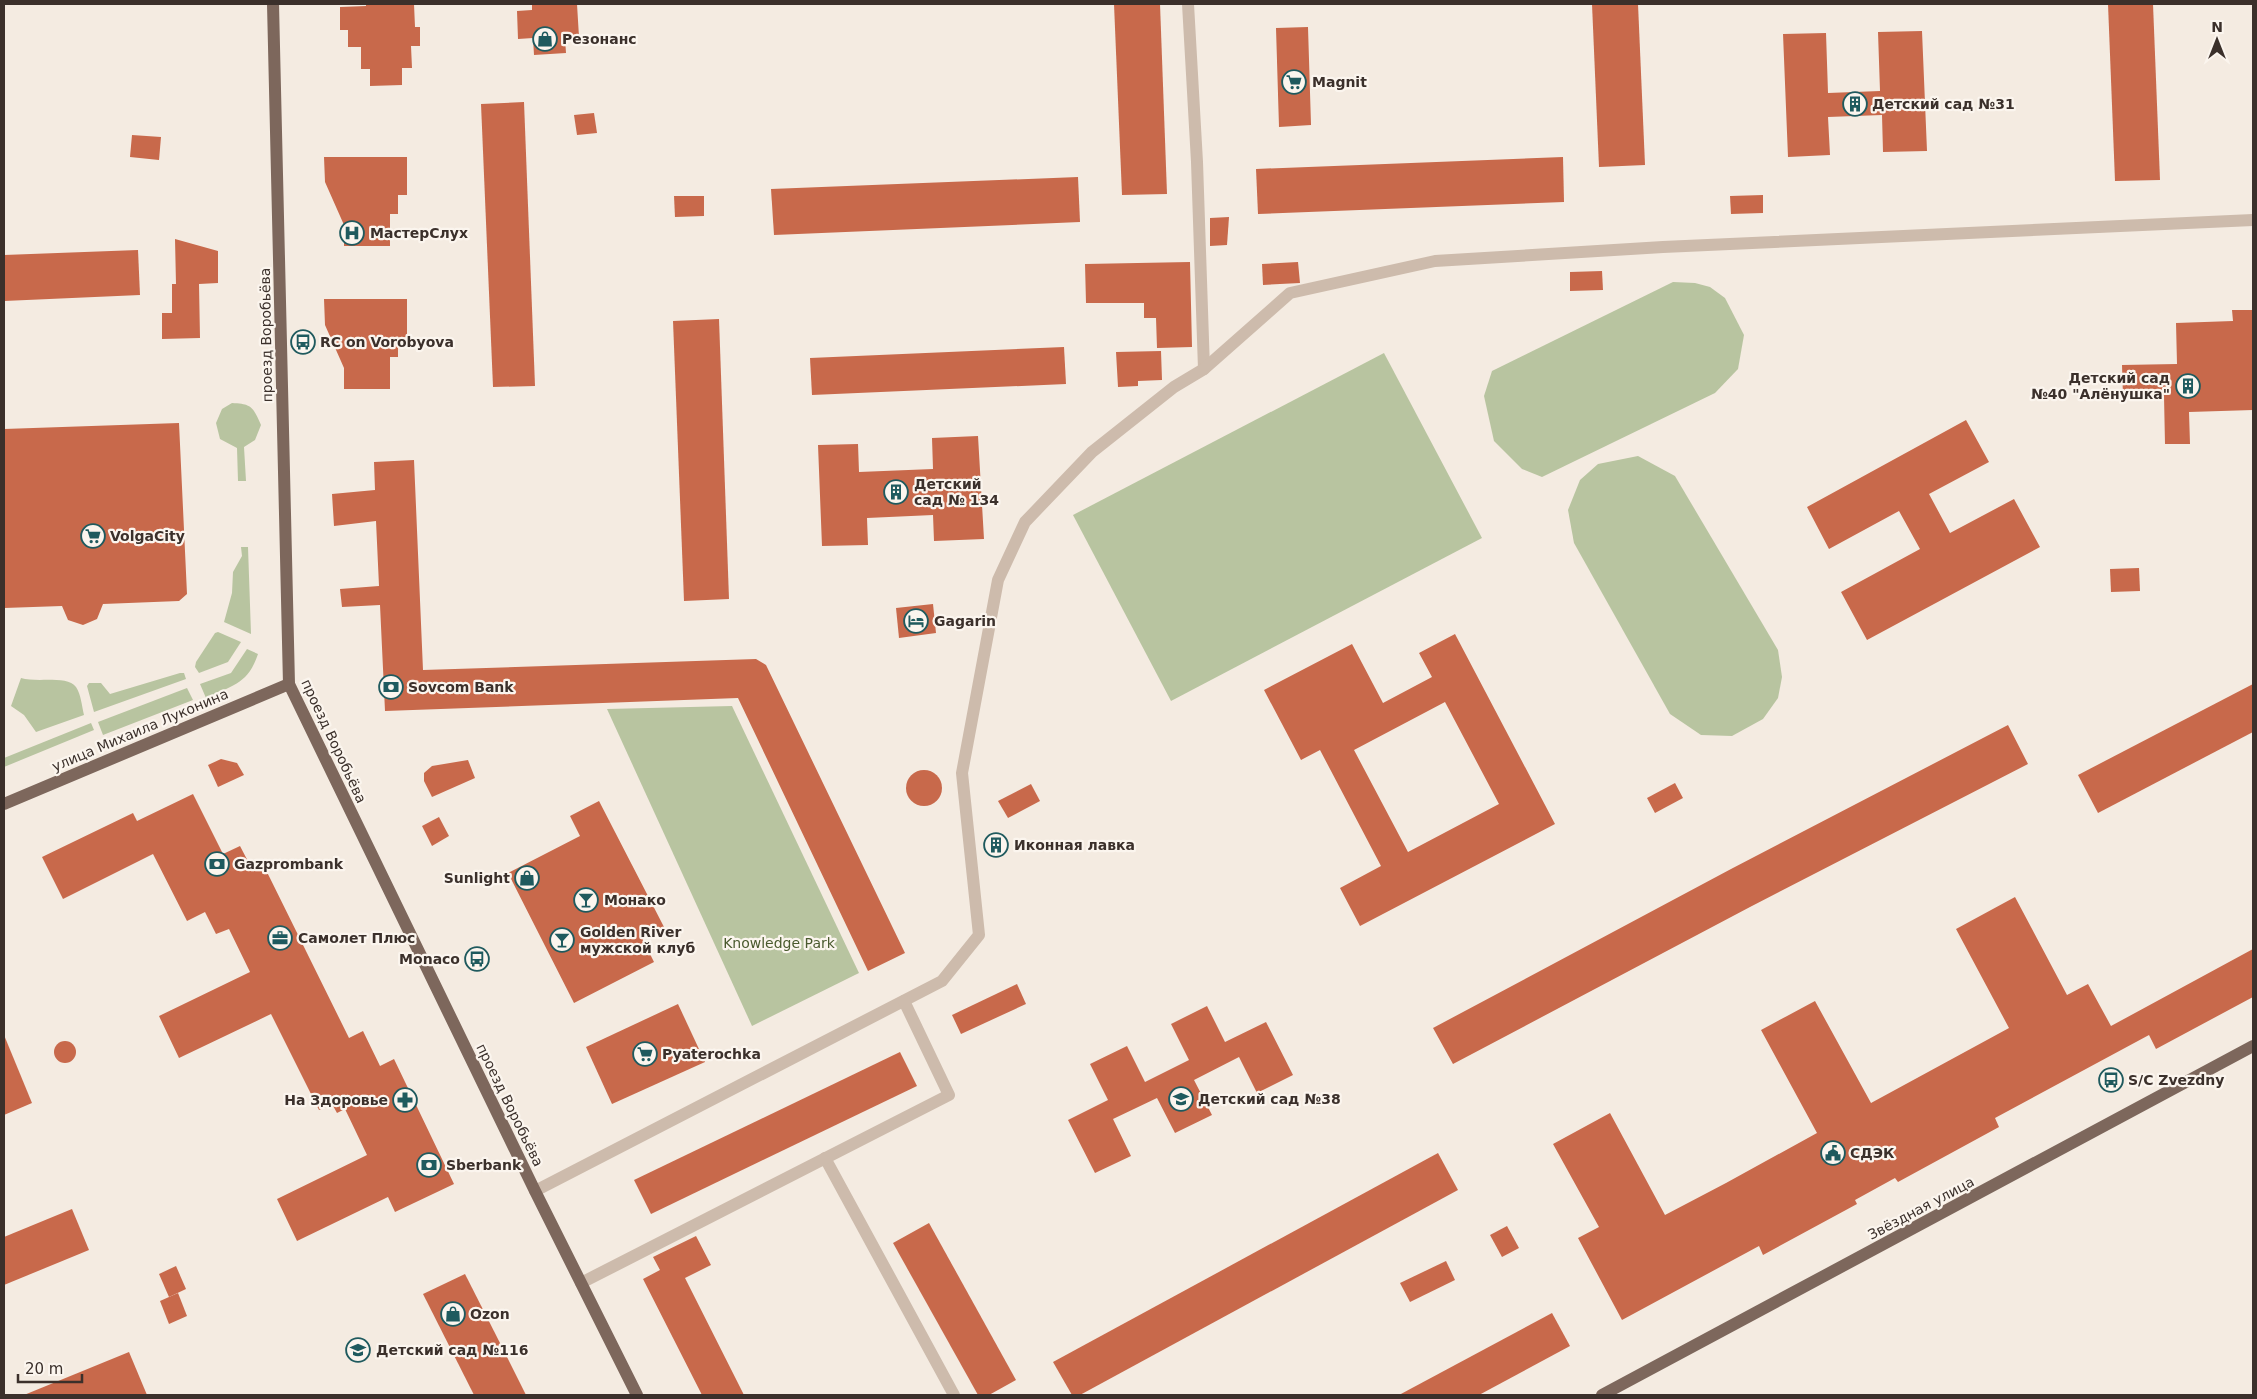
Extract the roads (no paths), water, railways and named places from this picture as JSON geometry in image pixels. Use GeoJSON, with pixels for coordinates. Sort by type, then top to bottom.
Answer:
{"type":"FeatureCollection","features":[{"type":"Feature","properties":{"kind":"main road","name":"проезд Воробьёва"},"geometry":{"type":"LineString","coordinates":[[273,4],[289,684],[535,1191],[637,1395]]}},
{"type":"Feature","properties":{"kind":"main road","name":"улица Михаила Луконина"},"geometry":{"type":"LineString","coordinates":[[4,804],[289,684]]}},
{"type":"Feature","properties":{"kind":"main road","name":"Звёздная улица"},"geometry":{"type":"LineString","coordinates":[[1602,1395],[2253,1046]]}},
{"type":"Feature","properties":{"kind":"street"},"geometry":{"type":"LineString","coordinates":[[1188,4],[1197,172],[1204,369]]}},
{"type":"Feature","properties":{"kind":"street"},"geometry":{"type":"LineString","coordinates":[[535,1191],[942,981],[979,935],[962,773],[998,580],[1025,522],[1092,452],[1174,387],[1204,369],[1290,294],[1435,261],[1672,246],[2253,220]]}},
{"type":"Feature","properties":{"kind":"street"},"geometry":{"type":"LineString","coordinates":[[581,1283],[949,1095],[904,1001]]}},
{"type":"Feature","properties":{"kind":"street"},"geometry":{"type":"LineString","coordinates":[[825,1158],[954,1395]]}},
{"type":"Feature","properties":{"kind":"place","name":"Резонанс"},"geometry":{"type":"Point","coordinates":[545,39]}},
{"type":"Feature","properties":{"kind":"place","name":"Magnit"},"geometry":{"type":"Point","coordinates":[1294,82]}},
{"type":"Feature","properties":{"kind":"place","name":"Детский сад №31"},"geometry":{"type":"Point","coordinates":[1855,104]}},
{"type":"Feature","properties":{"kind":"place","name":"МастерСлух"},"geometry":{"type":"Point","coordinates":[352,233]}},
{"type":"Feature","properties":{"kind":"place","name":"RC on Vorobyova"},"geometry":{"type":"Point","coordinates":[303,342]}},
{"type":"Feature","properties":{"kind":"place","name":"Детский сад №40 \"Алёнушка\""},"geometry":{"type":"Point","coordinates":[2188,386]}},
{"type":"Feature","properties":{"kind":"place","name":"Детский сад № 134"},"geometry":{"type":"Point","coordinates":[896,492]}},
{"type":"Feature","properties":{"kind":"place","name":"VolgaCity"},"geometry":{"type":"Point","coordinates":[93,536]}},
{"type":"Feature","properties":{"kind":"place","name":"Gagarin"},"geometry":{"type":"Point","coordinates":[916,621]}},
{"type":"Feature","properties":{"kind":"place","name":"Sovcom Bank"},"geometry":{"type":"Point","coordinates":[391,687]}},
{"type":"Feature","properties":{"kind":"place","name":"Иконная лавка"},"geometry":{"type":"Point","coordinates":[996,845]}},
{"type":"Feature","properties":{"kind":"place","name":"Gazprombank"},"geometry":{"type":"Point","coordinates":[217,864]}},
{"type":"Feature","properties":{"kind":"place","name":"Sunlight"},"geometry":{"type":"Point","coordinates":[527,878]}},
{"type":"Feature","properties":{"kind":"place","name":"Монако"},"geometry":{"type":"Point","coordinates":[586,900]}},
{"type":"Feature","properties":{"kind":"place","name":"Самолет Плюс"},"geometry":{"type":"Point","coordinates":[280,938]}},
{"type":"Feature","properties":{"kind":"place","name":"Golden River мужской клуб"},"geometry":{"type":"Point","coordinates":[562,940]}},
{"type":"Feature","properties":{"kind":"place","name":"Monaco"},"geometry":{"type":"Point","coordinates":[477,959]}},
{"type":"Feature","properties":{"kind":"place","name":"Pyaterochka"},"geometry":{"type":"Point","coordinates":[645,1054]}},
{"type":"Feature","properties":{"kind":"place","name":"S/C Zvezdny"},"geometry":{"type":"Point","coordinates":[2111,1080]}},
{"type":"Feature","properties":{"kind":"place","name":"Детский сад №38"},"geometry":{"type":"Point","coordinates":[1181,1099]}},
{"type":"Feature","properties":{"kind":"place","name":"На Здоровье"},"geometry":{"type":"Point","coordinates":[405,1100]}},
{"type":"Feature","properties":{"kind":"place","name":"СДЭК"},"geometry":{"type":"Point","coordinates":[1833,1153]}},
{"type":"Feature","properties":{"kind":"place","name":"Sberbank"},"geometry":{"type":"Point","coordinates":[429,1165]}},
{"type":"Feature","properties":{"kind":"place","name":"Ozon"},"geometry":{"type":"Point","coordinates":[453,1314]}},
{"type":"Feature","properties":{"kind":"place","name":"Детский сад №116"},"geometry":{"type":"Point","coordinates":[358,1350]}},
{"type":"Feature","properties":{"kind":"park label","name":"Knowledge Park"},"geometry":{"type":"Point","coordinates":[779,943]}}]}
